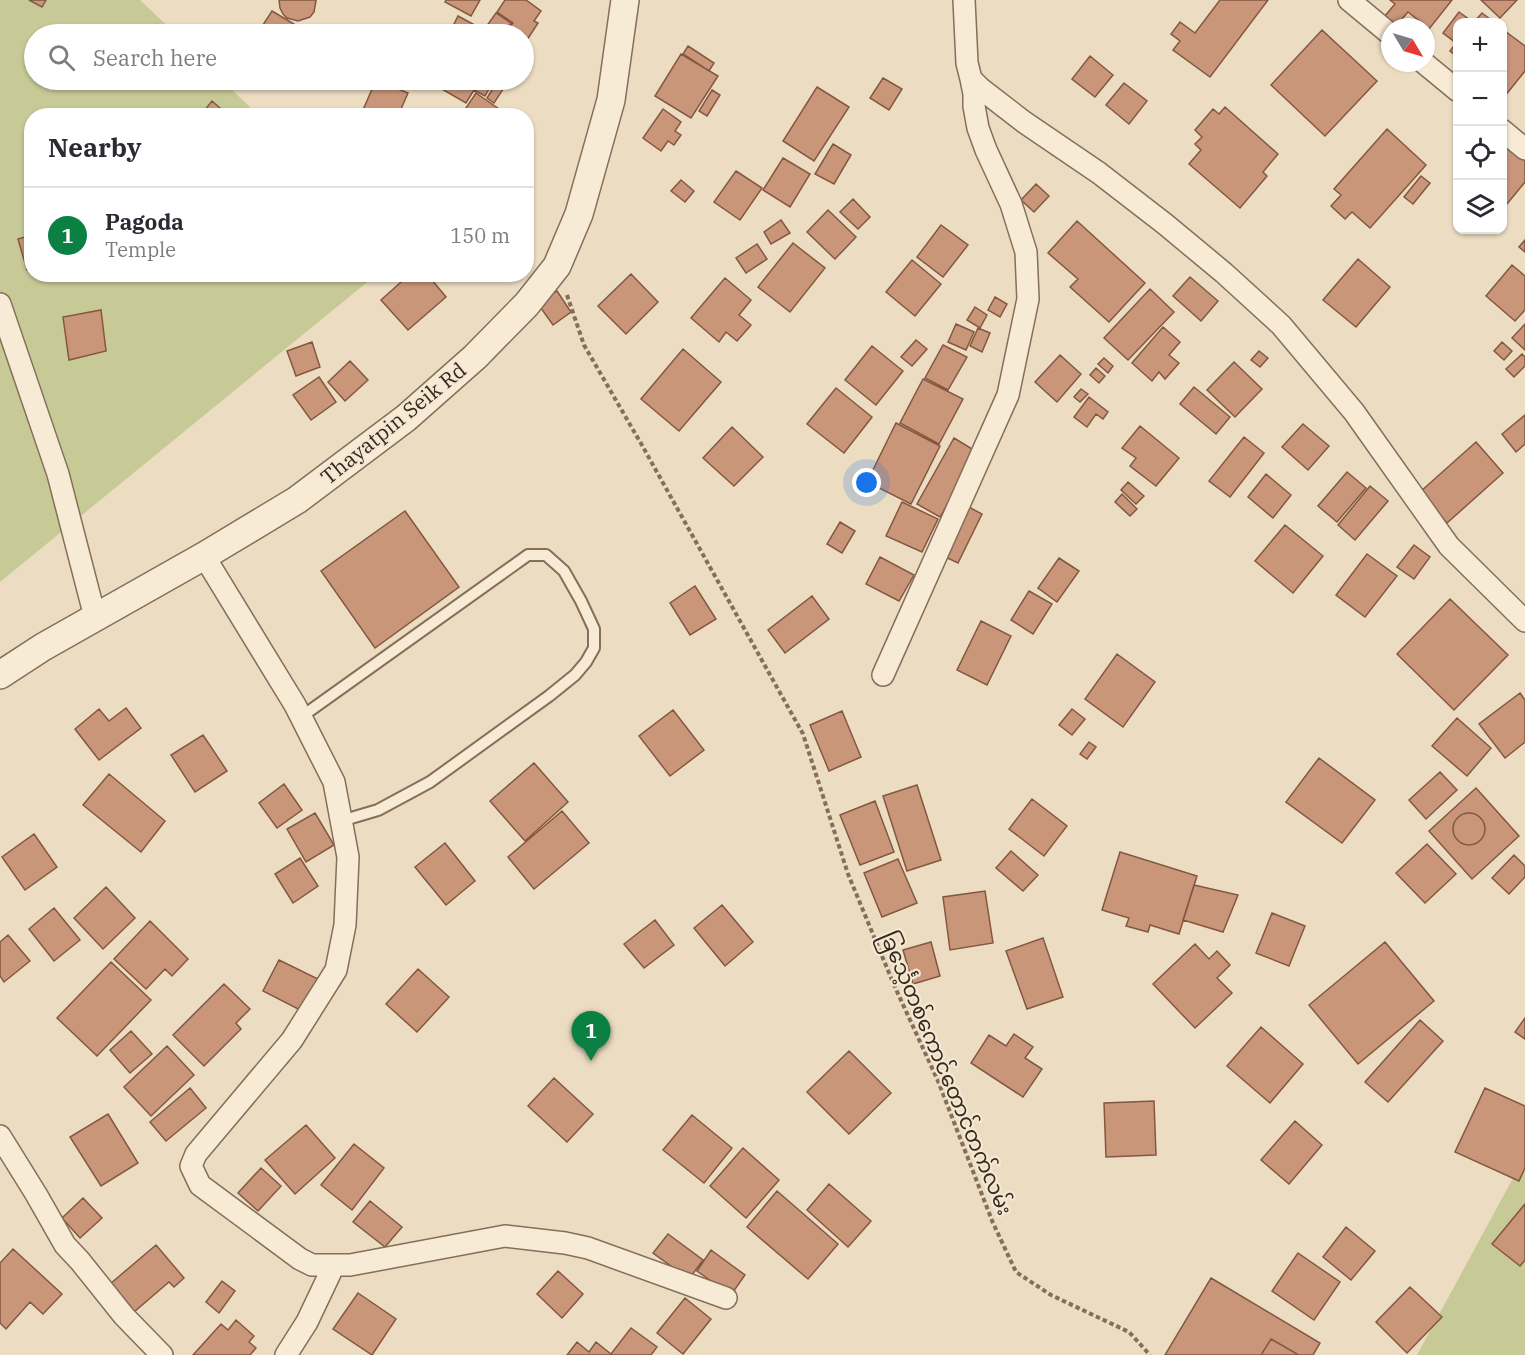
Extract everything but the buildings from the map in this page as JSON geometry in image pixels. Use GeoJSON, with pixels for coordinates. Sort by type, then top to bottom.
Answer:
{"type":"FeatureCollection","features":[{"type":"Feature","properties":{"kind":"street"},"geometry":{"type":"LineString","coordinates":[[883,675],[1008,395],[1028,299],[1026,252],[1011,204],[978,128],[967,63],[964,0]]}},
{"type":"Feature","properties":{"kind":"street"},"geometry":{"type":"LineString","coordinates":[[1349,0],[1381,27]]}},
{"type":"Feature","properties":{"kind":"street","name":"Thayatpin Seik Rd"},"geometry":{"type":"LineString","coordinates":[[0,675],[95,616],[204,556],[297,500],[406,418],[475,357],[527,304],[557,266],[579,214],[611,100],[629,4]]}},
{"type":"Feature","properties":{"kind":"street"},"geometry":{"type":"LineString","coordinates":[[1435,72],[1453,88]]}},
{"type":"Feature","properties":{"kind":"street"},"geometry":{"type":"LineString","coordinates":[[971,79],[1024,122],[1099,173],[1166,224],[1281,325],[1354,412],[1449,546],[1525,621]]}},
{"type":"Feature","properties":{"kind":"street"},"geometry":{"type":"LineString","coordinates":[[1507,132],[1525,148]]}},
{"type":"Feature","properties":{"kind":"street"},"geometry":{"type":"LineString","coordinates":[[0,303],[58,474],[95,616]]}},
{"type":"Feature","properties":{"kind":"street"},"geometry":{"type":"LineString","coordinates":[[204,556],[301,717],[334,783],[348,857],[345,924],[336,970],[292,1040],[196,1154],[191,1166],[200,1185],[300,1259],[312,1265],[350,1265],[505,1236],[588,1248],[726,1298]]}},
{"type":"Feature","properties":{"kind":"street"},"geometry":{"type":"LineString","coordinates":[[0,1136],[65,1245],[124,1316],[162,1355]]}},
{"type":"Feature","properties":{"kind":"street"},"geometry":{"type":"LineString","coordinates":[[286,1355],[307,1322],[334,1265]]}},
{"type":"Feature","properties":{"kind":"lane"},"geometry":{"type":"LineString","coordinates":[[301,717],[528,555],[546,555],[564,571],[582,601],[594,629],[594,648],[586,662],[575,675],[549,696],[430,782],[378,810],[342,821]]}},
{"type":"Feature","properties":{"kind":"path","name":"ခြင်္သေ့တစ်ကောင်တောင်တက်လမ်း"},"geometry":{"type":"LineString","coordinates":[[557,266],[584,345],[802,734],[848,874],[894,985],[938,1081],[993,1223],[1016,1272],[1051,1295],[1129,1332],[1150,1355]]}},
{"type":"Feature","properties":{"kind":"green space"},"geometry":{"type":"Polygon","coordinates":[[[0,0],[140,0],[165,24],[24,24],[24,90],[232,90],[251,108],[24,108],[24,282],[367,282],[0,582],[0,0]]]}},
{"type":"Feature","properties":{"kind":"green space"},"geometry":{"type":"Polygon","coordinates":[[[1525,1156],[1525,1355],[1417,1355],[1525,1156]]]}},
{"type":"Feature","properties":{"kind":"place","name":"Pagoda"},"geometry":{"type":"Point","coordinates":[591,1061]}}]}
